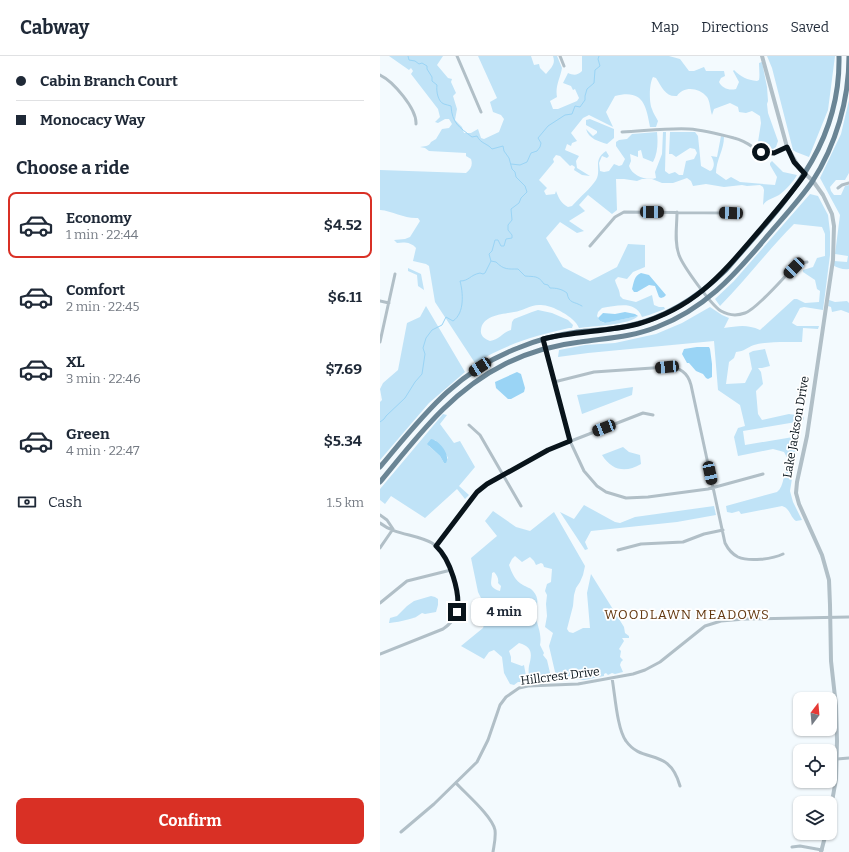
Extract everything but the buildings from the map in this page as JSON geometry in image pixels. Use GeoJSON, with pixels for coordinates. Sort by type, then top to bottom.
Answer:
{"type":"FeatureCollection","features":[{"type":"Feature","properties":{"kind":"highway"},"geometry":{"type":"LineString","coordinates":[[380,467],[427,411],[457,383],[480,367],[506,352],[543,339],[564,334],[617,328],[639,323],[677,308],[703,291],[726,270],[805,174],[822,142],[831,116],[837,88],[839,56]]}},
{"type":"Feature","properties":{"kind":"highway"},"geometry":{"type":"LineString","coordinates":[[380,482],[444,406],[467,387],[505,364],[527,354],[574,342],[624,337],[645,331],[679,318],[709,298],[728,282],[812,181],[826,156],[840,121],[846,96],[849,56]]}},
{"type":"Feature","properties":{"kind":"street"},"geometry":{"type":"LineString","coordinates":[[457,56],[481,112]]}},
{"type":"Feature","properties":{"kind":"street"},"geometry":{"type":"LineString","coordinates":[[560,56],[564,66]]}},
{"type":"Feature","properties":{"kind":"street","name":"Lake Jackson Drive"},"geometry":{"type":"LineString","coordinates":[[762,56],[787,147],[794,162],[812,181],[823,196],[832,214],[834,226],[834,245],[807,436],[796,493],[799,504],[825,563],[829,580],[831,661],[837,718],[837,744]]}},
{"type":"Feature","properties":{"kind":"street"},"geometry":{"type":"LineString","coordinates":[[380,75],[387,79],[397,89],[414,112],[416,124]]}},
{"type":"Feature","properties":{"kind":"street"},"geometry":{"type":"LineString","coordinates":[[622,132],[693,130],[736,138],[746,142],[758,151],[765,153],[777,152],[787,147]]}},
{"type":"Feature","properties":{"kind":"street"},"geometry":{"type":"LineString","coordinates":[[838,188],[849,183]]}},
{"type":"Feature","properties":{"kind":"street"},"geometry":{"type":"LineString","coordinates":[[590,246],[611,221],[620,214],[628,211],[731,213],[740,217]]}},
{"type":"Feature","properties":{"kind":"street"},"geometry":{"type":"LineString","coordinates":[[677,212],[676,242],[679,255],[703,291],[718,309],[728,314],[737,315],[746,313],[754,308],[794,268],[801,263],[807,262]]}},
{"type":"Feature","properties":{"kind":"street"},"geometry":{"type":"LineString","coordinates":[[380,342],[395,274]]}},
{"type":"Feature","properties":{"kind":"street"},"geometry":{"type":"LineString","coordinates":[[380,301],[389,303]]}},
{"type":"Feature","properties":{"kind":"street"},"geometry":{"type":"LineString","coordinates":[[543,339],[570,441],[578,460],[591,480],[606,492],[626,498],[648,497],[713,488],[763,474]]}},
{"type":"Feature","properties":{"kind":"street"},"geometry":{"type":"LineString","coordinates":[[554,382],[594,372],[667,367],[674,367],[682,371],[689,379],[691,385],[725,543],[728,548],[739,557],[750,559],[775,558],[783,554]]}},
{"type":"Feature","properties":{"kind":"street"},"geometry":{"type":"LineString","coordinates":[[436,546],[477,492],[503,475],[548,450],[570,441],[643,413],[653,415]]}},
{"type":"Feature","properties":{"kind":"street"},"geometry":{"type":"LineString","coordinates":[[469,424],[480,434],[521,506]]}},
{"type":"Feature","properties":{"kind":"street"},"geometry":{"type":"LineString","coordinates":[[380,515],[387,520],[393,529]]}},
{"type":"Feature","properties":{"kind":"street"},"geometry":{"type":"LineString","coordinates":[[380,523],[401,533],[423,539],[436,546],[447,559],[458,602],[457,612],[452,621],[438,632],[380,654]]}},
{"type":"Feature","properties":{"kind":"street"},"geometry":{"type":"LineString","coordinates":[[380,548],[393,529]]}},
{"type":"Feature","properties":{"kind":"street"},"geometry":{"type":"LineString","coordinates":[[618,550],[641,544],[683,542],[704,534],[723,530]]}},
{"type":"Feature","properties":{"kind":"street"},"geometry":{"type":"LineString","coordinates":[[380,603],[407,581],[451,570]]}},
{"type":"Feature","properties":{"kind":"street","name":"Hillcrest Drive"},"geometry":{"type":"LineString","coordinates":[[401,832],[434,804],[480,757],[488,740],[500,705],[509,694],[519,688],[528,686],[578,684],[633,674],[660,662],[705,626],[714,623],[745,619],[849,617]]}},
{"type":"Feature","properties":{"kind":"street"},"geometry":{"type":"LineString","coordinates":[[612,678],[619,721],[624,740],[636,751],[659,758],[667,764],[674,773],[680,786]]}},
{"type":"Feature","properties":{"kind":"street"},"geometry":{"type":"LineString","coordinates":[[837,760],[849,758]]}},
{"type":"Feature","properties":{"kind":"street"},"geometry":{"type":"LineString","coordinates":[[456,783],[491,821],[495,836],[493,852]]}},
{"type":"Feature","properties":{"kind":"street"},"geometry":{"type":"LineString","coordinates":[[792,847],[800,846],[822,851],[824,840]]}},
{"type":"Feature","properties":{"kind":"shaded area"},"geometry":{"type":"Polygon","coordinates":[[[389,56],[443,56],[437,65],[448,78],[452,79],[451,82],[456,93],[453,96],[457,109],[455,120],[462,127],[464,133],[471,133],[478,129],[481,138],[484,139],[499,132],[504,119],[501,115],[493,112],[490,102],[497,98],[478,56],[531,56],[534,65],[539,64],[540,68],[546,74],[553,64],[553,56],[557,56],[562,68],[557,86],[557,97],[550,101],[553,109],[558,109],[577,101],[579,98],[575,89],[573,90],[571,86],[563,83],[568,73],[575,75],[582,71],[582,56],[669,56],[680,59],[689,71],[694,71],[704,67],[706,71],[724,71],[725,76],[721,78],[719,82],[724,87],[731,90],[736,89],[739,82],[733,71],[734,70],[744,78],[757,81],[759,80],[759,63],[762,62],[767,87],[768,113],[778,141],[776,147],[773,149],[761,146],[758,142],[761,123],[760,116],[752,111],[746,113],[739,112],[738,107],[730,103],[714,109],[712,115],[707,97],[700,91],[687,89],[677,96],[673,96],[664,91],[656,78],[653,77],[650,89],[650,98],[652,110],[658,121],[656,127],[650,127],[647,112],[642,101],[632,95],[624,94],[615,96],[606,112],[613,127],[589,115],[583,118],[571,133],[577,141],[572,143],[571,146],[567,144],[565,150],[579,156],[576,161],[577,168],[590,176],[582,175],[574,170],[575,167],[572,165],[570,166],[560,156],[556,155],[553,159],[554,162],[539,180],[547,188],[544,191],[546,195],[555,194],[556,191],[559,199],[568,207],[572,206],[596,180],[598,176],[598,161],[602,154],[606,151],[609,156],[607,158],[602,156],[599,163],[600,171],[609,171],[614,164],[619,166],[622,165],[625,159],[616,146],[616,142],[619,140],[627,139],[632,134],[657,132],[658,140],[656,155],[653,162],[643,158],[641,150],[638,151],[638,157],[630,154],[631,161],[629,166],[633,173],[648,179],[637,181],[616,179],[617,210],[612,214],[588,195],[579,205],[585,211],[569,221],[584,231],[577,233],[560,222],[546,238],[563,267],[590,281],[617,267],[628,244],[645,245],[645,267],[633,272],[627,279],[618,277],[615,280],[620,296],[623,299],[636,302],[652,295],[654,305],[664,307],[665,309],[642,317],[635,308],[630,306],[619,305],[602,308],[598,312],[597,316],[600,321],[604,323],[638,316],[628,321],[610,325],[579,328],[573,320],[563,312],[546,306],[537,305],[494,316],[485,321],[481,330],[482,336],[490,341],[511,330],[514,319],[538,310],[552,313],[568,320],[573,325],[572,328],[520,341],[475,363],[435,302],[429,266],[413,261],[416,248],[414,246],[407,243],[397,243],[394,240],[410,237],[420,221],[418,218],[380,210],[380,170],[466,173],[471,167],[472,163],[471,159],[466,156],[466,153],[429,151],[420,147],[429,145],[436,139],[442,129],[449,128],[452,124],[449,119],[445,119],[438,123],[435,122],[440,117],[438,109],[411,74],[413,71],[411,68],[409,70],[389,56]]]}},
{"type":"Feature","properties":{"kind":"shaded area"},"geometry":{"type":"Polygon","coordinates":[[[767,56],[835,56],[828,110],[809,157],[793,150],[772,68],[767,56]]]}},
{"type":"Feature","properties":{"kind":"shaded area"},"geometry":{"type":"Polygon","coordinates":[[[849,100],[849,173],[845,180],[836,180],[830,187],[834,195],[841,195],[845,186],[849,185],[849,269],[845,269],[833,265],[834,261],[847,262],[848,256],[835,254],[840,215],[820,178],[841,134],[849,100]]]}},
{"type":"Feature","properties":{"kind":"shaded area"},"geometry":{"type":"Polygon","coordinates":[[[590,119],[614,129],[614,138],[607,144],[597,141],[589,135],[586,129],[593,136],[597,133],[597,131],[586,125],[586,120],[590,119]]]}},
{"type":"Feature","properties":{"kind":"shaded area"},"geometry":{"type":"Polygon","coordinates":[[[663,132],[666,132],[665,171],[669,174],[675,172],[679,175],[683,175],[686,161],[694,159],[697,153],[695,149],[690,148],[676,157],[669,154],[670,132],[695,132],[698,136],[701,166],[710,171],[714,165],[711,156],[717,157],[721,136],[724,137],[716,173],[726,180],[731,177],[740,182],[775,185],[777,177],[770,165],[772,161],[783,172],[797,175],[784,191],[766,201],[763,205],[764,190],[760,185],[724,187],[706,184],[693,186],[691,181],[687,178],[673,183],[662,183],[652,179],[656,178],[655,172],[662,154],[663,132]]]}},
{"type":"Feature","properties":{"kind":"shaded area"},"geometry":{"type":"Polygon","coordinates":[[[810,194],[818,196],[828,215],[830,232],[830,255],[823,310],[804,307],[800,308],[792,323],[797,326],[819,326],[818,329],[803,328],[802,342],[765,343],[754,345],[736,352],[734,358],[729,362],[726,384],[745,383],[752,369],[749,353],[765,349],[770,366],[758,368],[761,372],[763,384],[756,391],[758,414],[762,420],[789,414],[803,416],[804,419],[802,421],[743,431],[745,445],[799,436],[790,491],[793,502],[802,520],[796,521],[787,509],[782,506],[741,514],[739,511],[732,513],[727,512],[726,506],[777,492],[780,489],[787,467],[790,463],[784,452],[773,449],[738,456],[734,437],[738,428],[745,426],[740,405],[718,390],[714,341],[558,357],[559,350],[585,345],[615,343],[656,334],[682,323],[710,307],[729,318],[724,328],[747,326],[760,330],[794,299],[805,303],[819,302],[820,291],[817,289],[815,280],[803,272],[803,270],[813,267],[817,258],[825,256],[825,234],[822,227],[794,224],[720,306],[715,299],[734,281],[810,194]]]}},
{"type":"Feature","properties":{"kind":"shaded area"},"geometry":{"type":"Polygon","coordinates":[[[408,268],[421,274],[425,295],[424,290],[418,286],[417,275],[408,271],[408,268]]]}},
{"type":"Feature","properties":{"kind":"shaded area"},"geometry":{"type":"Polygon","coordinates":[[[641,273],[649,275],[666,295],[661,298],[659,297],[655,286],[649,285],[637,292],[634,292],[632,289],[635,280],[641,273]]]}},
{"type":"Feature","properties":{"kind":"shaded area"},"geometry":{"type":"Polygon","coordinates":[[[829,300],[835,302],[847,301],[849,303],[849,313],[841,310],[832,312],[831,307],[828,306],[829,300]]]}},
{"type":"Feature","properties":{"kind":"shaded area"},"geometry":{"type":"Polygon","coordinates":[[[426,306],[465,372],[429,403],[380,460],[380,402],[382,400],[380,389],[383,383],[398,370],[407,323],[420,317],[426,306]]]}},
{"type":"Feature","properties":{"kind":"shaded area"},"geometry":{"type":"Polygon","coordinates":[[[625,312],[638,316],[605,323],[600,321],[598,318],[603,313],[615,314],[625,312]]]}},
{"type":"Feature","properties":{"kind":"shaded area"},"geometry":{"type":"Polygon","coordinates":[[[709,347],[710,349],[712,377],[708,379],[703,374],[696,371],[689,363],[687,363],[682,354],[684,349],[709,347]]]}},
{"type":"Feature","properties":{"kind":"shaded area"},"geometry":{"type":"Polygon","coordinates":[[[517,372],[521,374],[525,388],[524,392],[511,399],[508,399],[496,388],[495,382],[517,372]]]}},
{"type":"Feature","properties":{"kind":"shaded area"},"geometry":{"type":"Polygon","coordinates":[[[633,387],[632,395],[582,414],[577,395],[633,387]]]}},
{"type":"Feature","properties":{"kind":"shaded area"},"geometry":{"type":"Polygon","coordinates":[[[443,414],[447,415],[440,424],[454,443],[460,441],[475,467],[459,486],[469,495],[465,499],[457,489],[425,518],[391,496],[385,504],[380,500],[380,489],[443,414]],[[435,440],[429,446],[440,456],[444,463],[448,458],[435,440]]]}},
{"type":"Feature","properties":{"kind":"shaded area"},"geometry":{"type":"Polygon","coordinates":[[[431,439],[441,445],[446,452],[446,463],[444,463],[440,456],[427,444],[431,439]]]}},
{"type":"Feature","properties":{"kind":"shaded area"},"geometry":{"type":"Polygon","coordinates":[[[623,447],[629,452],[640,455],[641,464],[630,469],[620,469],[610,464],[602,455],[623,447]]]}},
{"type":"Feature","properties":{"kind":"shaded area"},"geometry":{"type":"Polygon","coordinates":[[[584,505],[615,522],[620,523],[635,517],[714,506],[716,515],[677,522],[591,531],[585,542],[588,549],[585,550],[560,512],[574,519],[584,505]]]}},
{"type":"Feature","properties":{"kind":"shaded area"},"geometry":{"type":"Polygon","coordinates":[[[493,511],[516,527],[530,531],[554,512],[585,566],[583,575],[574,595],[573,606],[567,629],[569,632],[573,633],[583,628],[590,628],[587,593],[591,574],[624,627],[625,633],[629,636],[629,638],[622,638],[624,641],[619,649],[621,651],[620,657],[623,660],[620,665],[623,672],[608,675],[606,673],[604,676],[584,680],[573,679],[570,676],[559,680],[555,672],[549,646],[553,633],[545,627],[547,616],[547,595],[545,591],[547,584],[551,582],[552,569],[544,567],[541,563],[536,565],[530,557],[522,562],[515,556],[509,565],[516,579],[532,590],[536,595],[536,618],[540,634],[540,645],[544,653],[543,655],[547,660],[551,677],[541,682],[530,682],[529,670],[531,655],[527,647],[519,643],[509,651],[511,662],[522,666],[524,665],[527,682],[518,682],[514,685],[510,684],[504,673],[502,657],[494,650],[489,652],[484,659],[461,646],[483,628],[486,618],[483,602],[478,592],[471,558],[497,536],[485,521],[493,511]],[[494,572],[492,573],[491,584],[493,588],[500,591],[501,586],[498,583],[497,576],[494,572]]]}},
{"type":"Feature","properties":{"kind":"shaded area"},"geometry":{"type":"Polygon","coordinates":[[[431,596],[438,599],[436,612],[425,614],[422,613],[411,619],[389,623],[390,618],[397,616],[414,601],[431,596]]]}},
{"type":"Feature","properties":{"kind":"waterway"},"geometry":{"type":"LineString","coordinates":[[380,422],[405,398],[422,374],[425,354],[423,348],[426,338],[432,330],[442,325],[446,317],[453,321],[460,313],[462,302],[460,281],[466,280],[480,273],[485,273],[491,261],[489,254],[492,251],[495,240],[498,240],[501,246],[504,246],[506,239],[512,238],[512,235],[508,230],[508,225],[512,220],[511,209],[519,203],[521,198],[527,192],[525,186],[516,177],[503,146],[492,149],[480,141],[477,136],[472,137],[460,127],[453,117],[451,106],[442,103],[439,99],[437,85],[432,81],[432,77],[427,69],[427,66],[422,63],[419,64],[415,61],[409,60],[408,56]]}},
{"type":"Feature","properties":{"kind":"waterway"},"geometry":{"type":"LineString","coordinates":[[511,164],[520,165],[527,162],[531,153],[537,151],[540,147],[541,143],[538,138],[548,126],[565,115],[572,114],[575,106],[580,107],[585,100],[587,89],[594,83],[595,70],[600,66],[598,59],[599,56]]}},
{"type":"Feature","properties":{"kind":"waterway"},"geometry":{"type":"LineString","coordinates":[[491,261],[496,262],[506,268],[518,269],[525,276],[538,278],[550,288],[559,289],[567,293],[571,301],[582,306]]}},
{"type":"Feature","properties":{"kind":"district","name":"WOODLAWN MEADOWS"},"geometry":{"type":"Point","coordinates":[687,614]}},
{"type":"Feature","properties":{"kind":"route"},"geometry":{"type":"LineString","coordinates":[[457,612],[458,596],[449,564],[447,559],[436,546],[472,497],[487,484],[548,450],[570,441],[543,339],[564,334],[628,326],[653,319],[687,302],[703,291],[726,270],[805,174],[794,162],[787,147],[769,154],[761,152]]}}]}
